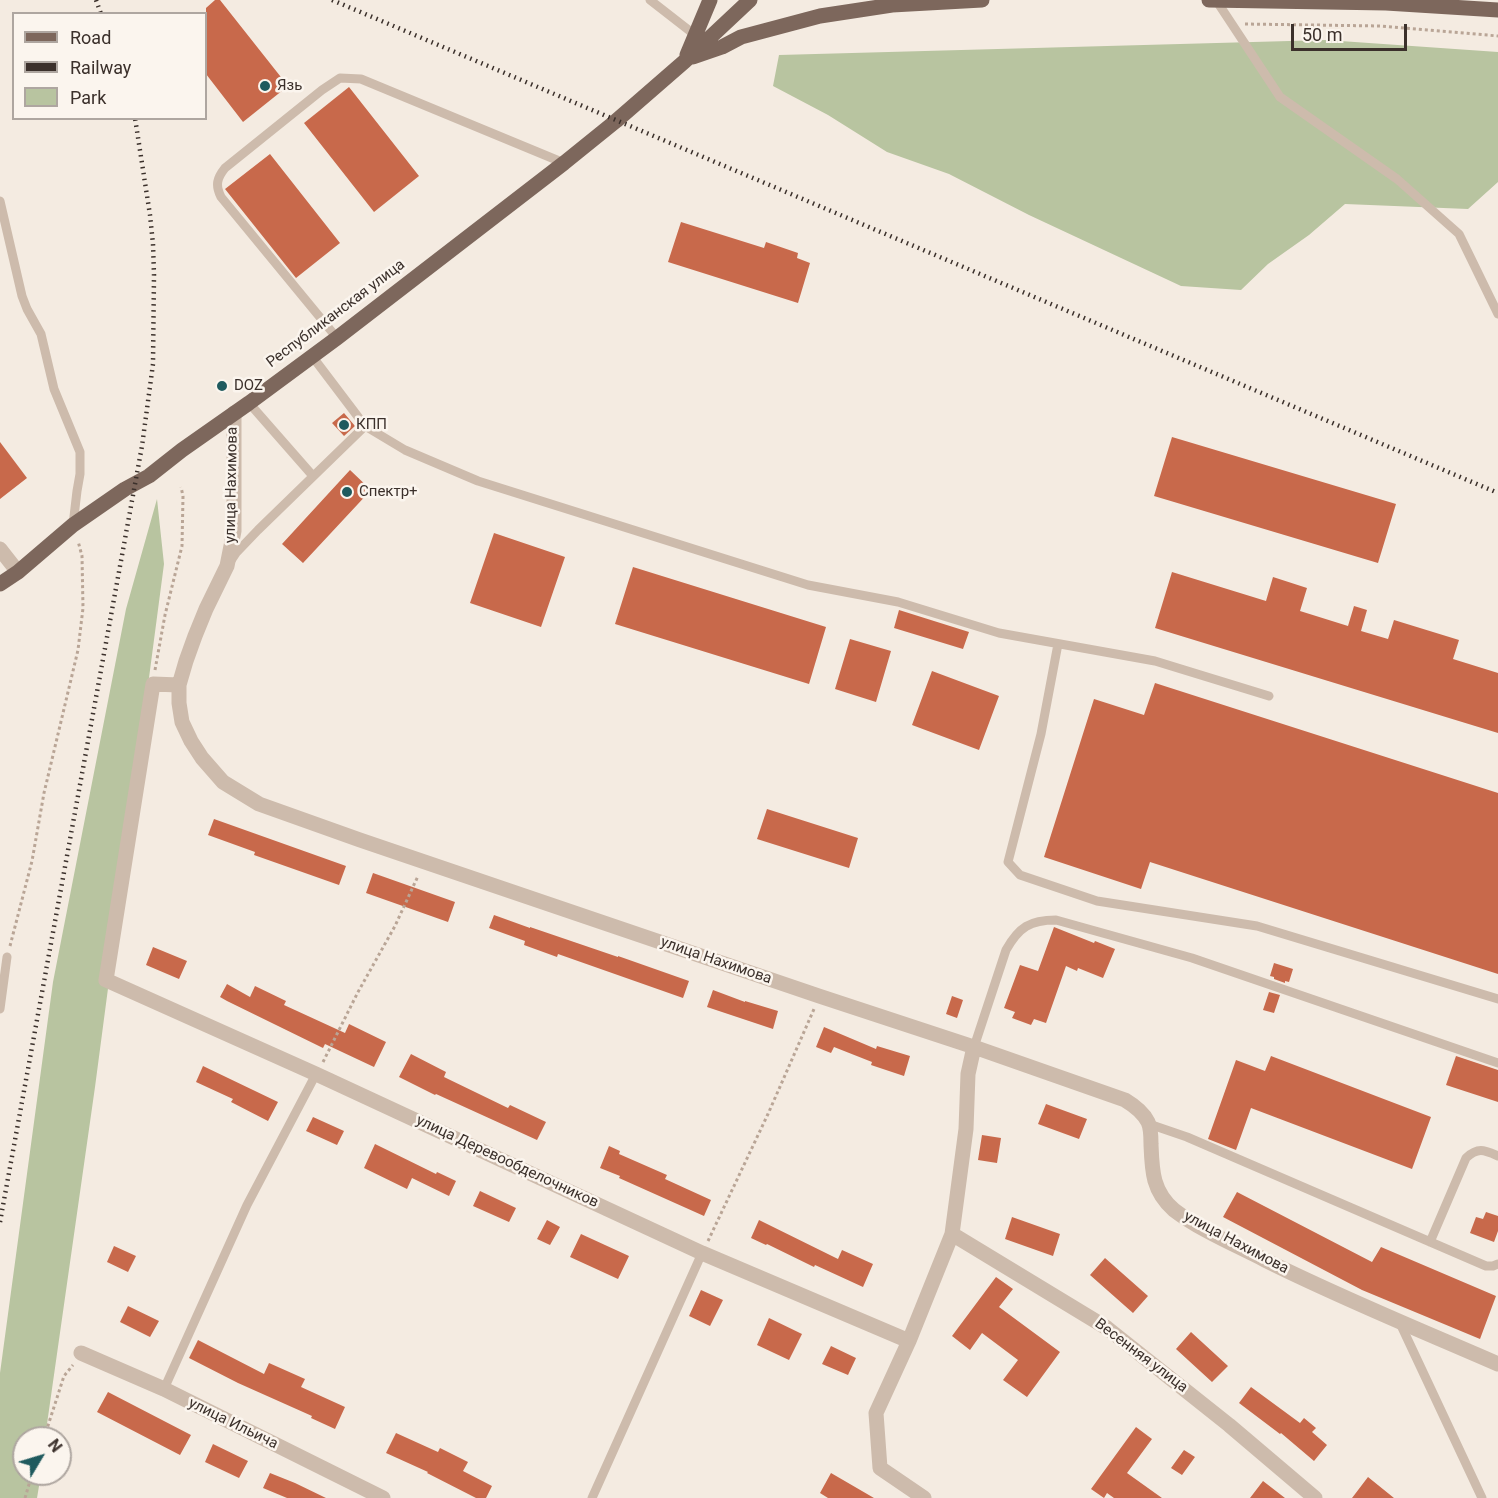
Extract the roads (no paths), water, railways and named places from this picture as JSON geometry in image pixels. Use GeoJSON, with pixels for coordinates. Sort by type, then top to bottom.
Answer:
{"type":"FeatureCollection","features":[{"type":"Feature","properties":{"kind":"main road"},"geometry":{"type":"LineString","coordinates":[[685,61],[710,0]]}},
{"type":"Feature","properties":{"kind":"main road","name":"Республиканская улица"},"geometry":{"type":"LineString","coordinates":[[0,584],[18,572],[74,525],[125,489],[149,476],[337,338],[564,163],[685,61],[750,0]]}},
{"type":"Feature","properties":{"kind":"main road"},"geometry":{"type":"LineString","coordinates":[[685,61],[741,37],[820,16],[892,5],[982,0]]}},
{"type":"Feature","properties":{"kind":"main road"},"geometry":{"type":"LineString","coordinates":[[1209,0],[1386,3],[1498,10]]}},
{"type":"Feature","properties":{"kind":"street","name":"улица Нахимова"},"geometry":{"type":"LineString","coordinates":[[234,413],[234,531],[227,566],[195,636],[179,685],[178,703],[182,722],[191,741],[223,782],[260,804],[1125,1100],[1136,1106],[1149,1124],[1151,1168],[1154,1179],[1157,1189],[1173,1208],[1200,1227],[1282,1269],[1348,1300],[1498,1364]]}},
{"type":"Feature","properties":{"kind":"street"},"geometry":{"type":"LineString","coordinates":[[0,549],[18,572]]}},
{"type":"Feature","properties":{"kind":"street","name":"улица Деревообделочников"},"geometry":{"type":"LineString","coordinates":[[179,685],[153,684],[106,980],[316,1074],[702,1253],[909,1341]]}},
{"type":"Feature","properties":{"kind":"street"},"geometry":{"type":"LineString","coordinates":[[924,1498],[880,1468],[876,1413],[909,1341],[952,1234],[966,1129],[968,1074],[974,1047]]}},
{"type":"Feature","properties":{"kind":"street","name":"Весенняя улица"},"geometry":{"type":"LineString","coordinates":[[952,1234],[1107,1328],[1229,1425],[1315,1498]]}},
{"type":"Feature","properties":{"kind":"street","name":"улица Ильича"},"geometry":{"type":"LineString","coordinates":[[81,1353],[164,1389],[383,1498]]}},
{"type":"Feature","properties":{"kind":"lane"},"geometry":{"type":"LineString","coordinates":[[650,0],[695,35]]}},
{"type":"Feature","properties":{"kind":"lane"},"geometry":{"type":"LineString","coordinates":[[1216,0],[1280,97],[1398,179],[1459,234],[1498,314]]}},
{"type":"Feature","properties":{"kind":"lane"},"geometry":{"type":"LineString","coordinates":[[337,338],[221,197],[217,189],[220,174],[225,168],[322,90],[340,78],[361,80],[564,163]]}},
{"type":"Feature","properties":{"kind":"lane"},"geometry":{"type":"LineString","coordinates":[[0,201],[24,303],[41,334],[54,389],[80,452],[80,474],[74,525]]}},
{"type":"Feature","properties":{"kind":"lane"},"geometry":{"type":"LineString","coordinates":[[312,356],[365,426],[405,450],[478,481],[807,585],[898,602],[999,633],[1155,662],[1269,696]]}},
{"type":"Feature","properties":{"kind":"lane"},"geometry":{"type":"LineString","coordinates":[[249,403],[313,476]]}},
{"type":"Feature","properties":{"kind":"lane"},"geometry":{"type":"LineString","coordinates":[[227,566],[246,542],[365,426]]}},
{"type":"Feature","properties":{"kind":"lane"},"geometry":{"type":"LineString","coordinates":[[1058,644],[1041,734],[1008,862],[1020,875],[1097,902],[1257,926],[1498,999]]}},
{"type":"Feature","properties":{"kind":"lane"},"geometry":{"type":"LineString","coordinates":[[974,1047],[1006,950],[1012,939],[1028,924],[1056,920],[1192,958],[1498,1064]]}},
{"type":"Feature","properties":{"kind":"lane"},"geometry":{"type":"LineString","coordinates":[[0,1010],[7,957]]}},
{"type":"Feature","properties":{"kind":"lane"},"geometry":{"type":"LineString","coordinates":[[164,1389],[247,1205],[316,1074]]}},
{"type":"Feature","properties":{"kind":"lane"},"geometry":{"type":"LineString","coordinates":[[1149,1124],[1188,1137],[1486,1266],[1498,1264]]}},
{"type":"Feature","properties":{"kind":"lane"},"geometry":{"type":"LineString","coordinates":[[1430,1242],[1466,1158],[1479,1150],[1485,1150],[1498,1156]]}},
{"type":"Feature","properties":{"kind":"lane"},"geometry":{"type":"LineString","coordinates":[[592,1498],[702,1253]]}},
{"type":"Feature","properties":{"kind":"lane"},"geometry":{"type":"LineString","coordinates":[[1399,1321],[1482,1498]]}},
{"type":"Feature","properties":{"kind":"railway"},"geometry":{"type":"LineString","coordinates":[[96,0],[100,12]]}},
{"type":"Feature","properties":{"kind":"railway"},"geometry":{"type":"LineString","coordinates":[[332,0],[1498,493]]}},
{"type":"Feature","properties":{"kind":"railway"},"geometry":{"type":"LineString","coordinates":[[0,1222],[142,446],[153,364],[153,244],[135,120]]}},
{"type":"Feature","properties":{"kind":"place","name":"Язь"},"geometry":{"type":"Point","coordinates":[265,86]}},
{"type":"Feature","properties":{"kind":"place","name":"DOZ"},"geometry":{"type":"Point","coordinates":[222,386]}},
{"type":"Feature","properties":{"kind":"place","name":"КПП"},"geometry":{"type":"Point","coordinates":[344,425]}},
{"type":"Feature","properties":{"kind":"place","name":"Спектр+"},"geometry":{"type":"Point","coordinates":[347,492]}}]}
